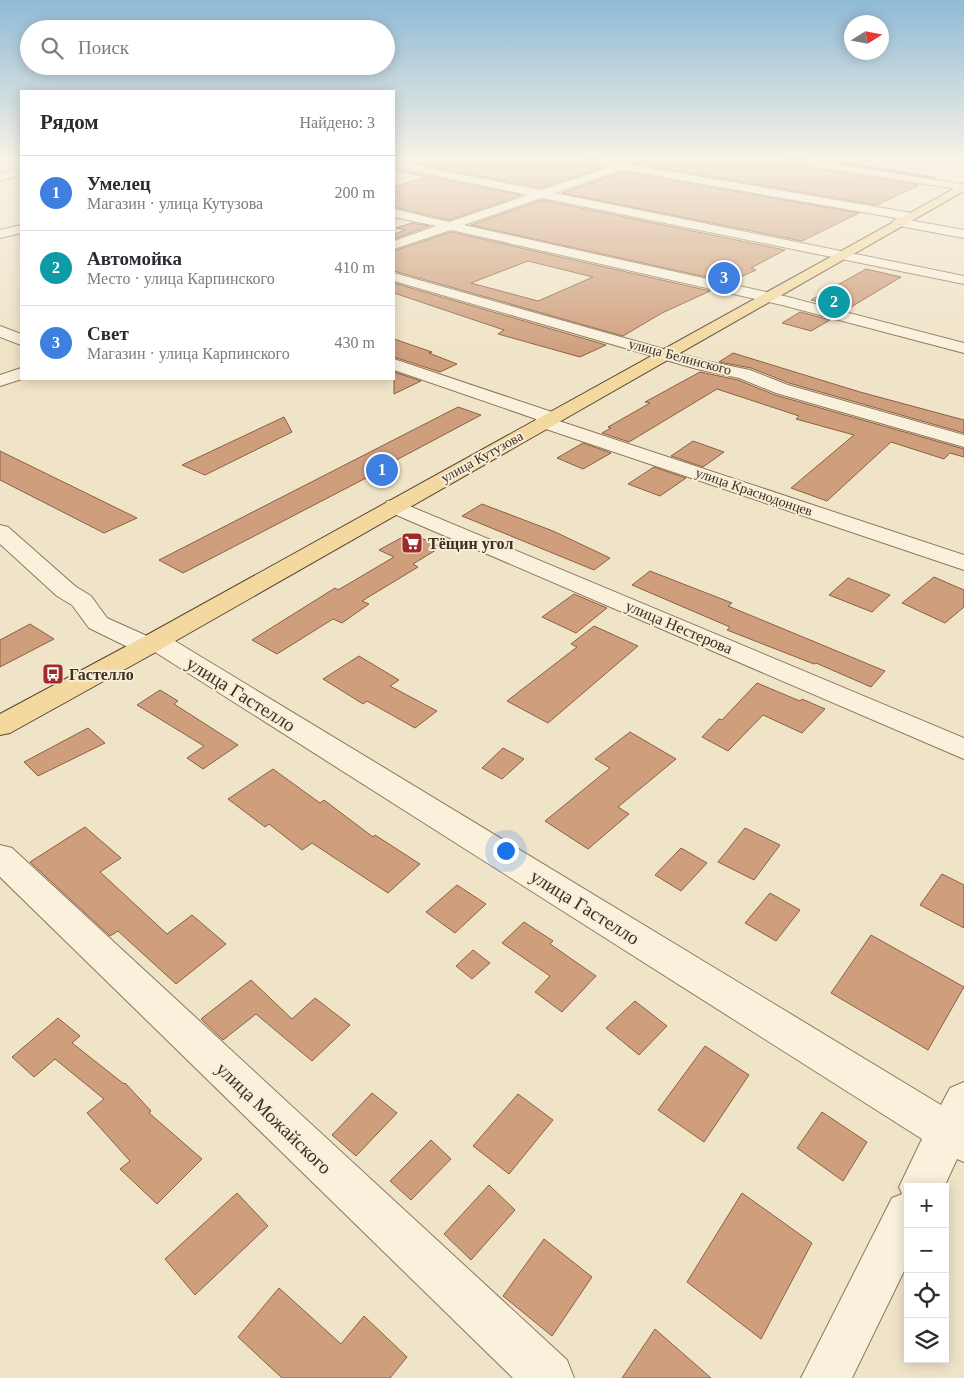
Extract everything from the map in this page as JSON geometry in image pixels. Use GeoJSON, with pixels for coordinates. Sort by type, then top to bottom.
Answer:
{"type":"FeatureCollection","features":[{"type":"Feature","properties":{"kind":"main road","name":"улица Кутузова"},"geometry":{"type":"LineString","coordinates":[[0,726],[395,506],[893,224]]}},
{"type":"Feature","properties":{"kind":"street"},"geometry":{"type":"LineString","coordinates":[[443,224],[765,297],[964,348]]}},
{"type":"Feature","properties":{"kind":"street"},"geometry":{"type":"LineString","coordinates":[[395,245],[455,224]]}},
{"type":"Feature","properties":{"kind":"street"},"geometry":{"type":"LineString","coordinates":[[694,224],[964,280]]}},
{"type":"Feature","properties":{"kind":"street"},"geometry":{"type":"LineString","coordinates":[[925,224],[964,234]]}},
{"type":"Feature","properties":{"kind":"street"},"geometry":{"type":"LineString","coordinates":[[2,234],[20,229]]}},
{"type":"Feature","properties":{"kind":"street"},"geometry":{"type":"LineString","coordinates":[[2,234],[20,239]]}},
{"type":"Feature","properties":{"kind":"street","name":"улица Белинского"},"geometry":{"type":"LineString","coordinates":[[395,278],[666,353],[703,365],[744,374],[782,389],[964,441]]}},
{"type":"Feature","properties":{"kind":"street"},"geometry":{"type":"LineString","coordinates":[[0,331],[20,340]]}},
{"type":"Feature","properties":{"kind":"street","name":"улица Краснодонцев"},"geometry":{"type":"LineString","coordinates":[[395,364],[548,420],[964,563]]}},
{"type":"Feature","properties":{"kind":"street"},"geometry":{"type":"LineString","coordinates":[[0,381],[20,373]]}},
{"type":"Feature","properties":{"kind":"street","name":"улица Нестерова"},"geometry":{"type":"LineString","coordinates":[[395,506],[964,749]]}},
{"type":"Feature","properties":{"kind":"street","name":"улица Гастелло"},"geometry":{"type":"LineString","coordinates":[[0,532],[66,591],[82,601],[88,612],[98,623],[151,643],[959,1125]]}},
{"type":"Feature","properties":{"kind":"street","name":"улица Можайского"},"geometry":{"type":"LineString","coordinates":[[0,857],[549,1378]]}},
{"type":"Feature","properties":{"kind":"street"},"geometry":{"type":"LineString","coordinates":[[923,1183],[959,1125]]}},
{"type":"Feature","properties":{"kind":"street"},"geometry":{"type":"LineString","coordinates":[[826,1378],[904,1222]]}},
{"type":"Feature","properties":{"kind":"building"},"geometry":{"type":"Polygon","coordinates":[[[408,224],[429,226],[395,239],[395,234],[406,230],[396,228],[408,224]]]}},
{"type":"Feature","properties":{"kind":"building"},"geometry":{"type":"Polygon","coordinates":[[[660,224],[785,250],[751,268],[756,270],[729,282],[471,225],[660,224]]]}},
{"type":"Feature","properties":{"kind":"building"},"geometry":{"type":"Polygon","coordinates":[[[719,224],[836,224],[802,241],[719,224]]]}},
{"type":"Feature","properties":{"kind":"building"},"geometry":{"type":"Polygon","coordinates":[[[451,232],[710,291],[662,313],[623,336],[395,271],[395,251],[451,232]],[[528,261],[471,283],[538,301],[593,277],[528,261]]]}},
{"type":"Feature","properties":{"kind":"building"},"geometry":{"type":"Polygon","coordinates":[[[866,269],[901,277],[846,310],[811,300],[866,269]]]}},
{"type":"Feature","properties":{"kind":"building"},"geometry":{"type":"Polygon","coordinates":[[[395,283],[606,345],[580,357],[498,334],[504,330],[395,293],[395,283]]]}},
{"type":"Feature","properties":{"kind":"building"},"geometry":{"type":"Polygon","coordinates":[[[800,312],[830,320],[811,331],[782,323],[800,312]]]}},
{"type":"Feature","properties":{"kind":"building"},"geometry":{"type":"Polygon","coordinates":[[[395,339],[432,352],[429,353],[457,364],[440,372],[395,357],[395,339]]]}},
{"type":"Feature","properties":{"kind":"building"},"geometry":{"type":"Polygon","coordinates":[[[733,353],[860,392],[964,420],[964,433],[789,383],[751,368],[719,362],[733,353]]]}},
{"type":"Feature","properties":{"kind":"building"},"geometry":{"type":"Polygon","coordinates":[[[395,372],[421,381],[394,394],[395,372]]]}},
{"type":"Feature","properties":{"kind":"building"},"geometry":{"type":"Polygon","coordinates":[[[700,372],[738,380],[775,395],[964,449],[964,457],[950,453],[944,459],[891,442],[827,501],[791,488],[854,435],[796,419],[799,416],[717,389],[629,442],[602,433],[611,428],[608,427],[650,403],[645,402],[700,372]]]}},
{"type":"Feature","properties":{"kind":"building"},"geometry":{"type":"Polygon","coordinates":[[[458,407],[481,415],[387,465],[393,467],[372,479],[368,477],[183,573],[159,560],[458,407]]]}},
{"type":"Feature","properties":{"kind":"building"},"geometry":{"type":"Polygon","coordinates":[[[284,417],[292,432],[205,475],[182,465],[284,417]]]}},
{"type":"Feature","properties":{"kind":"building"},"geometry":{"type":"Polygon","coordinates":[[[693,441],[724,452],[703,467],[671,456],[693,441]]]}},
{"type":"Feature","properties":{"kind":"building"},"geometry":{"type":"Polygon","coordinates":[[[583,443],[611,453],[583,469],[557,458],[583,443]]]}},
{"type":"Feature","properties":{"kind":"building"},"geometry":{"type":"Polygon","coordinates":[[[0,451],[137,518],[104,533],[0,480],[0,451]]]}},
{"type":"Feature","properties":{"kind":"building"},"geometry":{"type":"Polygon","coordinates":[[[654,467],[686,478],[660,496],[628,484],[654,467]]]}},
{"type":"Feature","properties":{"kind":"building"},"geometry":{"type":"Polygon","coordinates":[[[482,504],[553,531],[610,558],[594,570],[462,516],[482,504]]]}},
{"type":"Feature","properties":{"kind":"building"},"geometry":{"type":"Polygon","coordinates":[[[410,533],[441,547],[413,564],[418,567],[362,601],[369,604],[342,623],[333,619],[277,654],[252,640],[335,588],[338,590],[394,557],[379,550],[410,533]]]}},
{"type":"Feature","properties":{"kind":"building"},"geometry":{"type":"Polygon","coordinates":[[[650,571],[732,603],[728,606],[885,671],[871,687],[816,663],[814,664],[727,630],[730,627],[632,585],[650,571]]]}},
{"type":"Feature","properties":{"kind":"building"},"geometry":{"type":"Polygon","coordinates":[[[934,577],[964,590],[964,607],[945,623],[902,603],[934,577]]]}},
{"type":"Feature","properties":{"kind":"building"},"geometry":{"type":"Polygon","coordinates":[[[848,578],[890,595],[872,612],[829,595],[848,578]]]}},
{"type":"Feature","properties":{"kind":"building"},"geometry":{"type":"Polygon","coordinates":[[[574,594],[607,608],[576,633],[542,617],[574,594]]]}},
{"type":"Feature","properties":{"kind":"building"},"geometry":{"type":"Polygon","coordinates":[[[30,624],[54,639],[0,667],[0,640],[30,624]]]}},
{"type":"Feature","properties":{"kind":"building"},"geometry":{"type":"Polygon","coordinates":[[[594,626],[638,646],[548,723],[507,701],[577,647],[571,644],[594,626]]]}},
{"type":"Feature","properties":{"kind":"building"},"geometry":{"type":"Polygon","coordinates":[[[359,656],[399,680],[390,686],[437,711],[415,728],[367,701],[363,704],[323,679],[359,656]]]}},
{"type":"Feature","properties":{"kind":"building"},"geometry":{"type":"Polygon","coordinates":[[[757,683],[825,709],[802,733],[763,715],[728,751],[702,737],[719,719],[722,720],[757,683]]]}},
{"type":"Feature","properties":{"kind":"building"},"geometry":{"type":"Polygon","coordinates":[[[160,690],[178,701],[174,704],[238,745],[203,769],[187,758],[204,746],[137,705],[160,690]]]}},
{"type":"Feature","properties":{"kind":"building"},"geometry":{"type":"Polygon","coordinates":[[[88,728],[105,743],[38,776],[24,762],[88,728]]]}},
{"type":"Feature","properties":{"kind":"building"},"geometry":{"type":"Polygon","coordinates":[[[630,732],[676,759],[618,807],[629,814],[588,849],[545,821],[610,768],[595,759],[630,732]]]}},
{"type":"Feature","properties":{"kind":"building"},"geometry":{"type":"Polygon","coordinates":[[[503,748],[524,759],[502,779],[482,768],[503,748]]]}},
{"type":"Feature","properties":{"kind":"building"},"geometry":{"type":"Polygon","coordinates":[[[273,769],[320,803],[324,800],[373,837],[375,835],[420,864],[388,893],[312,843],[302,850],[269,824],[265,827],[228,799],[273,769]]]}},
{"type":"Feature","properties":{"kind":"building"},"geometry":{"type":"Polygon","coordinates":[[[85,827],[121,858],[100,872],[167,934],[192,915],[226,944],[176,984],[118,931],[110,936],[30,862],[85,827]]]}},
{"type":"Feature","properties":{"kind":"building"},"geometry":{"type":"Polygon","coordinates":[[[745,828],[780,845],[754,880],[718,862],[745,828]]]}},
{"type":"Feature","properties":{"kind":"building"},"geometry":{"type":"Polygon","coordinates":[[[681,848],[707,863],[681,891],[655,875],[681,848]]]}},
{"type":"Feature","properties":{"kind":"building"},"geometry":{"type":"Polygon","coordinates":[[[942,874],[964,885],[964,928],[920,905],[942,874]]]}},
{"type":"Feature","properties":{"kind":"building"},"geometry":{"type":"Polygon","coordinates":[[[457,885],[486,904],[455,933],[426,912],[457,885]]]}},
{"type":"Feature","properties":{"kind":"building"},"geometry":{"type":"Polygon","coordinates":[[[770,893],[800,910],[776,941],[745,923],[770,893]]]}},
{"type":"Feature","properties":{"kind":"building"},"geometry":{"type":"Polygon","coordinates":[[[524,922],[553,941],[550,944],[596,976],[562,1012],[535,992],[550,976],[502,943],[524,922]]]}},
{"type":"Feature","properties":{"kind":"building"},"geometry":{"type":"Polygon","coordinates":[[[871,935],[964,987],[928,1050],[831,993],[871,935]]]}},
{"type":"Feature","properties":{"kind":"building"},"geometry":{"type":"Polygon","coordinates":[[[473,950],[490,963],[472,979],[456,966],[473,950]]]}},
{"type":"Feature","properties":{"kind":"building"},"geometry":{"type":"Polygon","coordinates":[[[251,980],[292,1019],[315,998],[350,1025],[312,1061],[256,1014],[223,1040],[201,1019],[251,980]]]}},
{"type":"Feature","properties":{"kind":"building"},"geometry":{"type":"Polygon","coordinates":[[[635,1001],[667,1026],[639,1055],[606,1028],[635,1001]]]}},
{"type":"Feature","properties":{"kind":"building"},"geometry":{"type":"Polygon","coordinates":[[[58,1018],[80,1036],[72,1043],[125,1083],[151,1111],[149,1113],[202,1159],[157,1204],[120,1169],[130,1161],[87,1113],[104,1099],[55,1059],[34,1077],[12,1057],[58,1018]]]}},
{"type":"Feature","properties":{"kind":"building"},"geometry":{"type":"Polygon","coordinates":[[[705,1046],[749,1075],[704,1142],[658,1110],[705,1046]]]}},
{"type":"Feature","properties":{"kind":"building"},"geometry":{"type":"Polygon","coordinates":[[[372,1093],[397,1113],[356,1156],[332,1135],[372,1093]]]}},
{"type":"Feature","properties":{"kind":"building"},"geometry":{"type":"Polygon","coordinates":[[[518,1094],[553,1120],[509,1174],[473,1146],[518,1094]]]}},
{"type":"Feature","properties":{"kind":"building"},"geometry":{"type":"Polygon","coordinates":[[[822,1112],[867,1142],[843,1181],[797,1148],[822,1112]]]}},
{"type":"Feature","properties":{"kind":"building"},"geometry":{"type":"Polygon","coordinates":[[[431,1140],[451,1159],[411,1200],[390,1181],[431,1140]]]}},
{"type":"Feature","properties":{"kind":"building"},"geometry":{"type":"Polygon","coordinates":[[[489,1185],[515,1210],[471,1260],[444,1234],[489,1185]]]}},
{"type":"Feature","properties":{"kind":"building"},"geometry":{"type":"Polygon","coordinates":[[[237,1193],[268,1226],[195,1295],[165,1259],[237,1193]]]}},
{"type":"Feature","properties":{"kind":"building"},"geometry":{"type":"Polygon","coordinates":[[[742,1193],[812,1243],[761,1339],[687,1282],[742,1193]]]}},
{"type":"Feature","properties":{"kind":"building"},"geometry":{"type":"Polygon","coordinates":[[[544,1239],[592,1277],[552,1336],[503,1296],[544,1239]]]}},
{"type":"Feature","properties":{"kind":"building"},"geometry":{"type":"Polygon","coordinates":[[[279,1288],[341,1344],[364,1316],[407,1357],[390,1378],[282,1378],[238,1337],[279,1288]]]}},
{"type":"Feature","properties":{"kind":"building"},"geometry":{"type":"Polygon","coordinates":[[[655,1329],[711,1378],[622,1378],[655,1329]]]}},
{"type":"Feature","properties":{"kind":"place","name":"Свет"},"geometry":{"type":"Point","coordinates":[724,278]}},
{"type":"Feature","properties":{"kind":"place","name":"Автомойка"},"geometry":{"type":"Point","coordinates":[834,302]}},
{"type":"Feature","properties":{"kind":"place","name":"Умелец"},"geometry":{"type":"Point","coordinates":[382,470]}},
{"type":"Feature","properties":{"kind":"place","name":"Тёщин угол"},"geometry":{"type":"Point","coordinates":[412,543]}},
{"type":"Feature","properties":{"kind":"place","name":"Гастелло"},"geometry":{"type":"Point","coordinates":[53,674]}}]}
